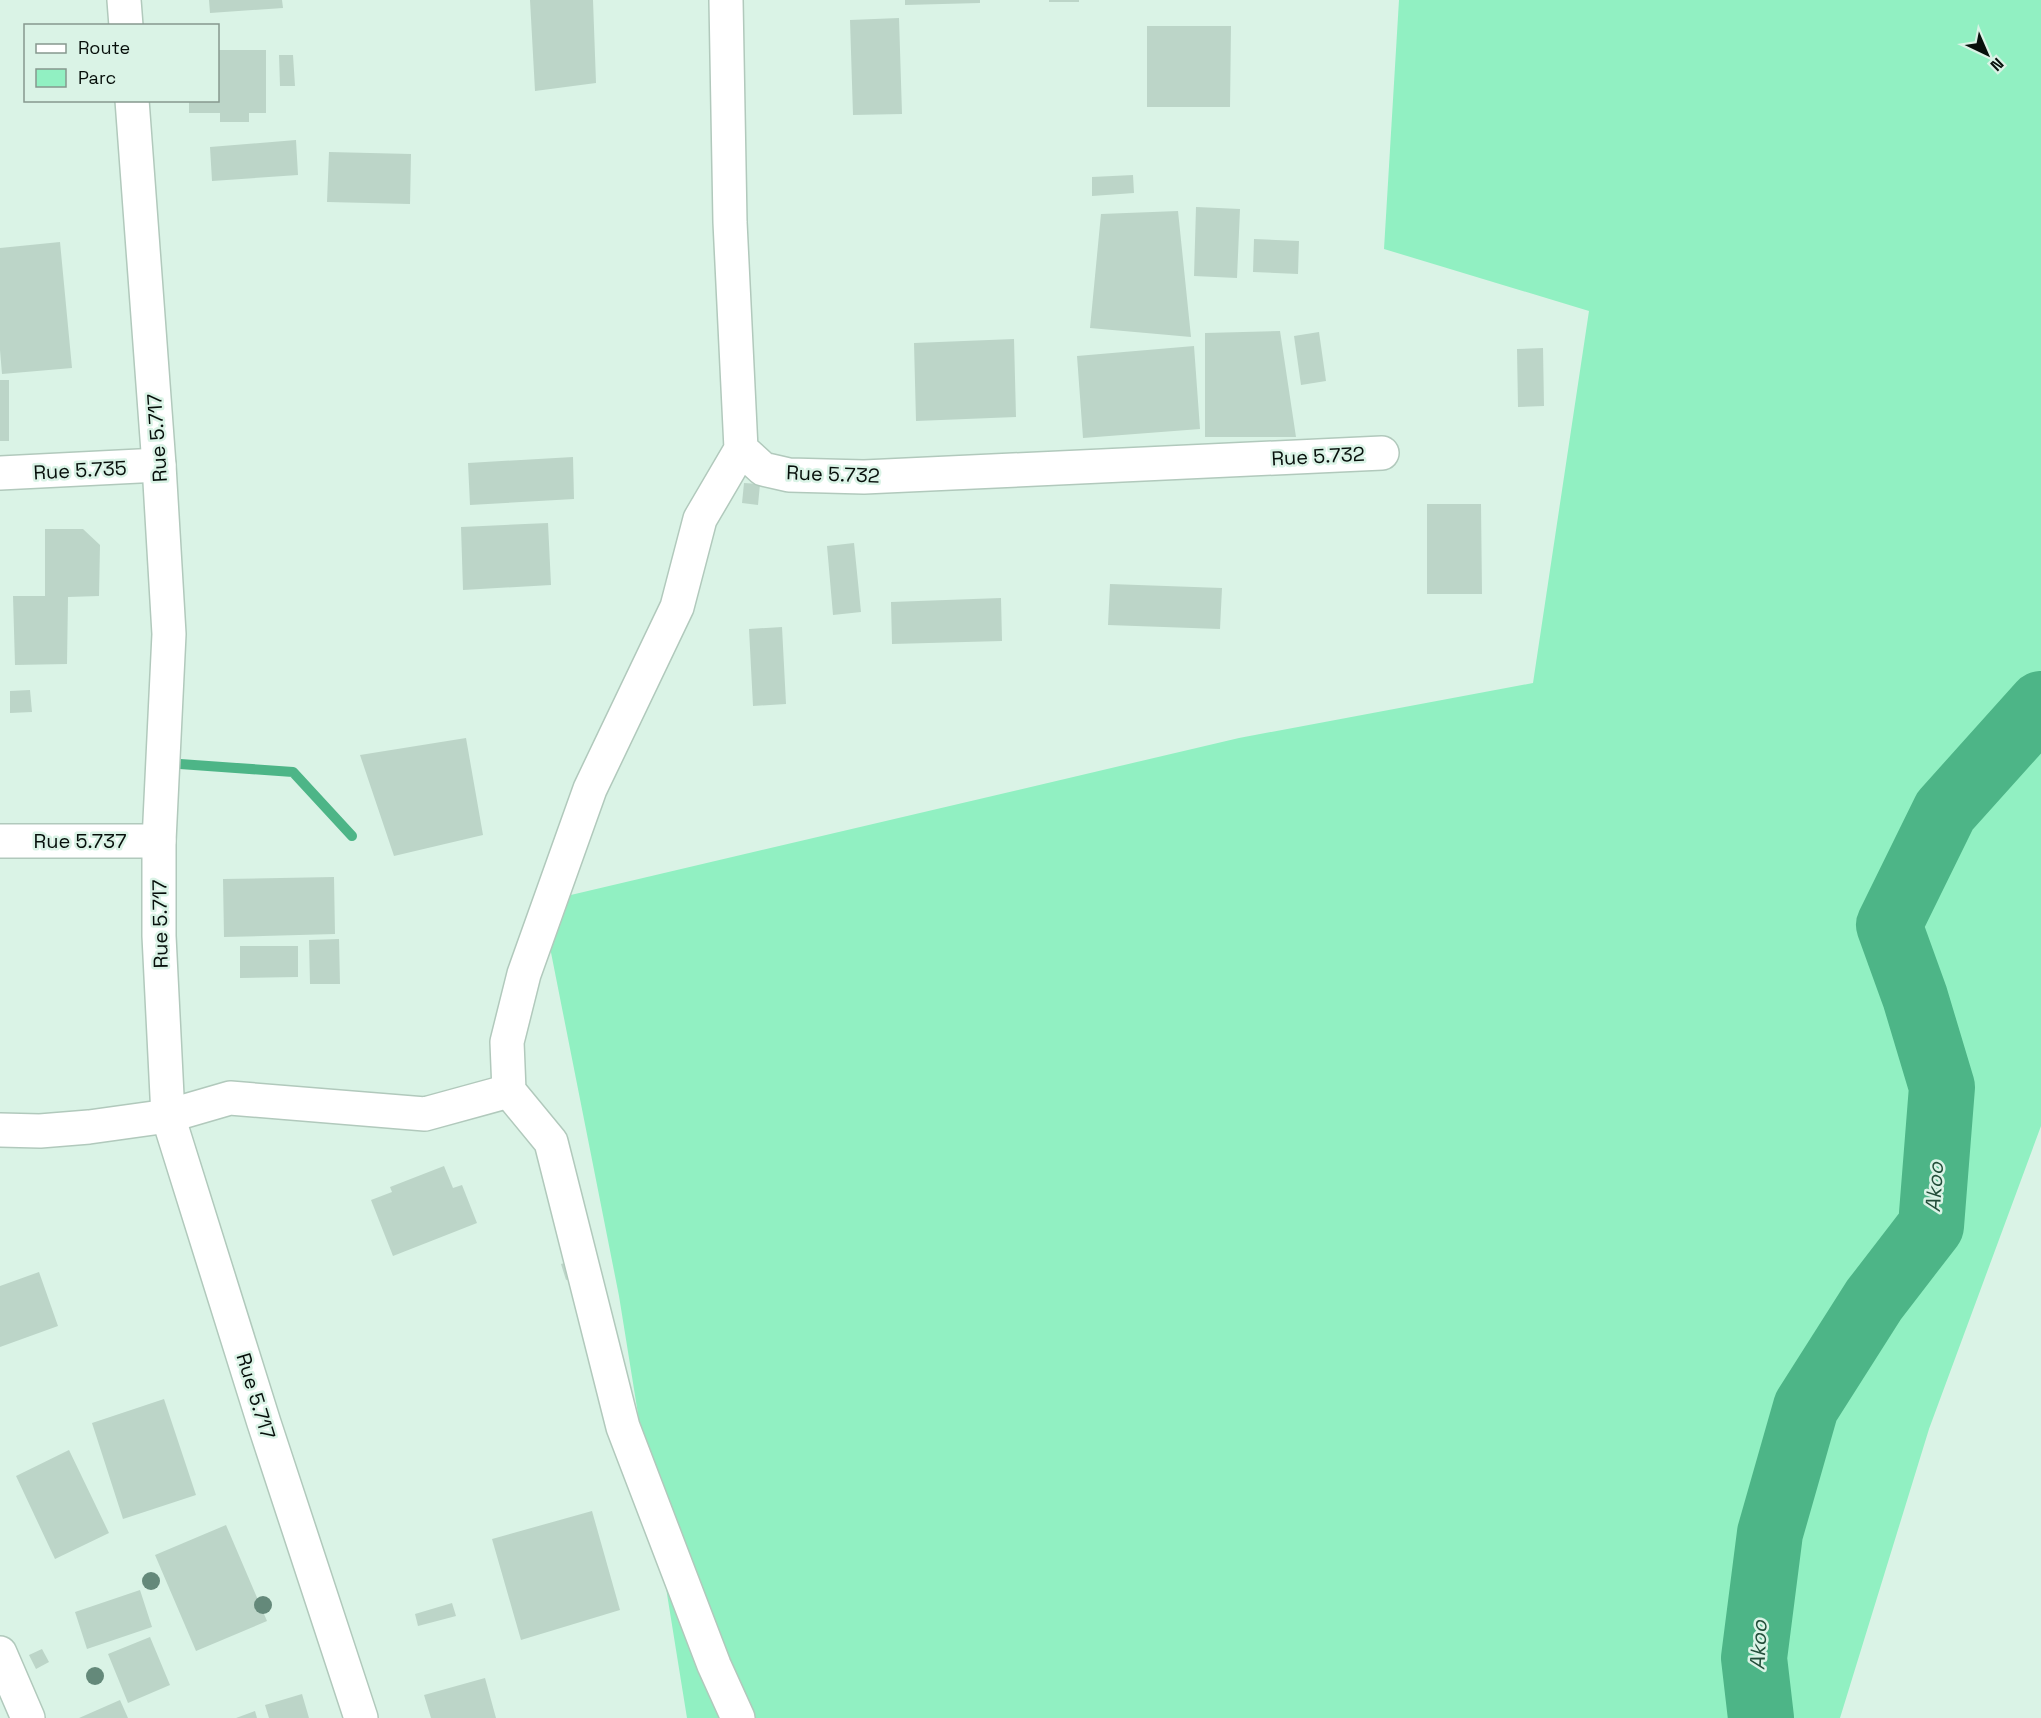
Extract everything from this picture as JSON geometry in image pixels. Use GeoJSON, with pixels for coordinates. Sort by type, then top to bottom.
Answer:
{"type":"FeatureCollection","features":[{"type":"Feature","properties":{"kind":"street"},"geometry":{"type":"LineString","coordinates":[[124,0],[126,24]]}},
{"type":"Feature","properties":{"kind":"street"},"geometry":{"type":"LineString","coordinates":[[726,0],[730,222],[741,449],[700,519],[677,607],[590,789],[524,974],[507,1042],[510,1091],[551,1142],[623,1426],[714,1665],[738,1718]]}},
{"type":"Feature","properties":{"kind":"street","name":"Rue 5.717"},"geometry":{"type":"LineString","coordinates":[[132,102],[169,634],[159,841],[159,936],[168,1116],[264,1423],[361,1718]]}},
{"type":"Feature","properties":{"kind":"street","name":"Rue 5.732"},"geometry":{"type":"LineString","coordinates":[[741,449],[763,469],[780,473],[864,477],[1382,453]]}},
{"type":"Feature","properties":{"kind":"street","name":"Rue 5.735"},"geometry":{"type":"LineString","coordinates":[[0,473],[159,465]]}},
{"type":"Feature","properties":{"kind":"street","name":"Rue 5.737"},"geometry":{"type":"LineString","coordinates":[[0,842],[159,841]]}},
{"type":"Feature","properties":{"kind":"street"},"geometry":{"type":"LineString","coordinates":[[0,1130],[69,1129],[168,1116],[230,1098],[424,1114],[510,1091]]}},
{"type":"Feature","properties":{"kind":"street"},"geometry":{"type":"LineString","coordinates":[[0,1653],[28,1718]]}},
{"type":"Feature","properties":{"kind":"green space"},"geometry":{"type":"Polygon","coordinates":[[[1399,0],[2041,0],[2041,1126],[1929,1429],[1840,1718],[687,1718],[619,1296],[541,902],[1239,738],[1533,683],[1589,311],[1384,249],[1399,0]]]}},
{"type":"Feature","properties":{"kind":"building"},"geometry":{"type":"Polygon","coordinates":[[[209,0],[282,0],[283,8],[210,13],[209,0]]]}},
{"type":"Feature","properties":{"kind":"building"},"geometry":{"type":"Polygon","coordinates":[[[530,0],[593,0],[596,83],[535,91],[530,0]]]}},
{"type":"Feature","properties":{"kind":"building"},"geometry":{"type":"Polygon","coordinates":[[[905,0],[980,0],[980,3],[905,5],[905,0]]]}},
{"type":"Feature","properties":{"kind":"building"},"geometry":{"type":"Polygon","coordinates":[[[1049,0],[1079,0],[1079,2],[1049,2],[1049,0]]]}},
{"type":"Feature","properties":{"kind":"building"},"geometry":{"type":"Polygon","coordinates":[[[899,18],[902,114],[853,115],[850,20],[899,18]]]}},
{"type":"Feature","properties":{"kind":"building"},"geometry":{"type":"Polygon","coordinates":[[[1147,26],[1231,26],[1230,107],[1147,107],[1147,26]]]}},
{"type":"Feature","properties":{"kind":"building"},"geometry":{"type":"Polygon","coordinates":[[[219,50],[266,50],[266,113],[249,113],[249,122],[220,122],[220,113],[189,113],[189,102],[219,102],[219,50]]]}},
{"type":"Feature","properties":{"kind":"building"},"geometry":{"type":"Polygon","coordinates":[[[279,55],[293,55],[295,86],[280,86],[279,55]]]}},
{"type":"Feature","properties":{"kind":"building"},"geometry":{"type":"Polygon","coordinates":[[[296,140],[298,175],[212,181],[210,147],[296,140]]]}},
{"type":"Feature","properties":{"kind":"building"},"geometry":{"type":"Polygon","coordinates":[[[329,152],[411,154],[410,204],[327,202],[329,152]]]}},
{"type":"Feature","properties":{"kind":"building"},"geometry":{"type":"Polygon","coordinates":[[[1133,175],[1134,193],[1092,196],[1092,177],[1133,175]]]}},
{"type":"Feature","properties":{"kind":"building"},"geometry":{"type":"Polygon","coordinates":[[[1196,207],[1240,209],[1237,278],[1194,276],[1196,207]]]}},
{"type":"Feature","properties":{"kind":"building"},"geometry":{"type":"Polygon","coordinates":[[[1178,211],[1191,337],[1090,328],[1101,214],[1178,211]]]}},
{"type":"Feature","properties":{"kind":"building"},"geometry":{"type":"Polygon","coordinates":[[[1254,239],[1299,241],[1298,274],[1253,272],[1254,239]]]}},
{"type":"Feature","properties":{"kind":"building"},"geometry":{"type":"Polygon","coordinates":[[[60,242],[72,368],[2,374],[0,248],[60,242]]]}},
{"type":"Feature","properties":{"kind":"building"},"geometry":{"type":"Polygon","coordinates":[[[1280,331],[1296,437],[1205,437],[1205,333],[1280,331]]]}},
{"type":"Feature","properties":{"kind":"building"},"geometry":{"type":"Polygon","coordinates":[[[1319,332],[1326,381],[1301,385],[1294,336],[1319,332]]]}},
{"type":"Feature","properties":{"kind":"building"},"geometry":{"type":"Polygon","coordinates":[[[1014,339],[1016,417],[916,421],[914,343],[1014,339]]]}},
{"type":"Feature","properties":{"kind":"building"},"geometry":{"type":"Polygon","coordinates":[[[1194,346],[1200,429],[1083,438],[1077,356],[1194,346]]]}},
{"type":"Feature","properties":{"kind":"building"},"geometry":{"type":"Polygon","coordinates":[[[1543,348],[1544,406],[1518,407],[1517,349],[1543,348]]]}},
{"type":"Feature","properties":{"kind":"building"},"geometry":{"type":"Polygon","coordinates":[[[0,380],[9,380],[9,441],[0,441],[0,380]]]}},
{"type":"Feature","properties":{"kind":"building"},"geometry":{"type":"Polygon","coordinates":[[[573,457],[574,499],[470,505],[468,463],[573,457]]]}},
{"type":"Feature","properties":{"kind":"building"},"geometry":{"type":"Polygon","coordinates":[[[744,483],[760,484],[758,505],[742,503],[744,483]]]}},
{"type":"Feature","properties":{"kind":"building"},"geometry":{"type":"Polygon","coordinates":[[[1427,504],[1481,504],[1482,594],[1427,594],[1427,504]]]}},
{"type":"Feature","properties":{"kind":"building"},"geometry":{"type":"Polygon","coordinates":[[[548,523],[551,585],[463,590],[461,527],[548,523]]]}},
{"type":"Feature","properties":{"kind":"building"},"geometry":{"type":"Polygon","coordinates":[[[45,529],[83,529],[100,545],[99,596],[68,597],[67,664],[15,665],[13,596],[45,596],[45,529]]]}},
{"type":"Feature","properties":{"kind":"building"},"geometry":{"type":"Polygon","coordinates":[[[854,543],[861,612],[833,615],[827,546],[854,543]]]}},
{"type":"Feature","properties":{"kind":"building"},"geometry":{"type":"Polygon","coordinates":[[[1110,584],[1222,588],[1220,629],[1108,625],[1110,584]]]}},
{"type":"Feature","properties":{"kind":"building"},"geometry":{"type":"Polygon","coordinates":[[[1001,598],[1002,641],[892,644],[891,602],[1001,598]]]}},
{"type":"Feature","properties":{"kind":"building"},"geometry":{"type":"Polygon","coordinates":[[[782,627],[786,704],[753,706],[749,629],[782,627]]]}},
{"type":"Feature","properties":{"kind":"building"},"geometry":{"type":"Polygon","coordinates":[[[30,690],[32,712],[10,713],[10,691],[30,690]]]}},
{"type":"Feature","properties":{"kind":"building"},"geometry":{"type":"Polygon","coordinates":[[[466,738],[483,835],[394,856],[360,755],[466,738]]]}},
{"type":"Feature","properties":{"kind":"building"},"geometry":{"type":"Polygon","coordinates":[[[334,877],[335,934],[224,937],[223,879],[334,877]]]}},
{"type":"Feature","properties":{"kind":"building"},"geometry":{"type":"Polygon","coordinates":[[[339,939],[340,984],[310,984],[309,940],[339,939]]]}},
{"type":"Feature","properties":{"kind":"building"},"geometry":{"type":"Polygon","coordinates":[[[240,946],[298,946],[298,977],[240,978],[240,946]]]}},
{"type":"Feature","properties":{"kind":"building"},"geometry":{"type":"Polygon","coordinates":[[[444,1166],[453,1188],[462,1185],[477,1223],[393,1256],[371,1200],[392,1192],[390,1187],[444,1166]]]}},
{"type":"Feature","properties":{"kind":"building"},"geometry":{"type":"Polygon","coordinates":[[[575,1260],[579,1276],[566,1280],[561,1264],[575,1260]]]}},
{"type":"Feature","properties":{"kind":"building"},"geometry":{"type":"Polygon","coordinates":[[[39,1272],[58,1326],[0,1347],[0,1286],[39,1272]]]}},
{"type":"Feature","properties":{"kind":"building"},"geometry":{"type":"Polygon","coordinates":[[[164,1399],[196,1495],[123,1519],[92,1423],[164,1399]]]}},
{"type":"Feature","properties":{"kind":"building"},"geometry":{"type":"Polygon","coordinates":[[[69,1450],[109,1533],[55,1559],[16,1476],[69,1450]]]}},
{"type":"Feature","properties":{"kind":"building"},"geometry":{"type":"Polygon","coordinates":[[[592,1511],[620,1610],[521,1640],[492,1539],[592,1511]]]}},
{"type":"Feature","properties":{"kind":"building"},"geometry":{"type":"Polygon","coordinates":[[[226,1525],[267,1621],[196,1651],[155,1555],[226,1525]]]}},
{"type":"Feature","properties":{"kind":"building"},"geometry":{"type":"Polygon","coordinates":[[[140,1590],[152,1627],[87,1649],[75,1612],[140,1590]]]}},
{"type":"Feature","properties":{"kind":"building"},"geometry":{"type":"Polygon","coordinates":[[[452,1603],[456,1616],[418,1626],[415,1614],[452,1603]]]}},
{"type":"Feature","properties":{"kind":"building"},"geometry":{"type":"Polygon","coordinates":[[[150,1637],[170,1685],[128,1703],[108,1654],[150,1637]]]}},
{"type":"Feature","properties":{"kind":"building"},"geometry":{"type":"Polygon","coordinates":[[[42,1649],[49,1662],[36,1669],[29,1655],[42,1649]]]}},
{"type":"Feature","properties":{"kind":"building"},"geometry":{"type":"Polygon","coordinates":[[[485,1678],[496,1718],[431,1718],[424,1695],[485,1678]]]}},
{"type":"Feature","properties":{"kind":"building"},"geometry":{"type":"Polygon","coordinates":[[[302,1694],[309,1718],[269,1718],[265,1705],[302,1694]]]}},
{"type":"Feature","properties":{"kind":"building"},"geometry":{"type":"Polygon","coordinates":[[[120,1700],[128,1718],[79,1718],[120,1700]]]}},
{"type":"Feature","properties":{"kind":"building"},"geometry":{"type":"Polygon","coordinates":[[[255,1711],[257,1718],[236,1718],[255,1711]]]}},
{"type":"Feature","properties":{"kind":"waterway","name":"Akoo"},"geometry":{"type":"LineString","coordinates":[[1761,1718],[1754,1658],[1770,1533],[1806,1407],[1874,1300],[1931,1226],[1942,1087],[1915,997],[1889,925],[1945,811],[2041,704]]}},
{"type":"Feature","properties":{"kind":"waterway"},"geometry":{"type":"LineString","coordinates":[[180,764],[293,772],[352,836]]}}]}
